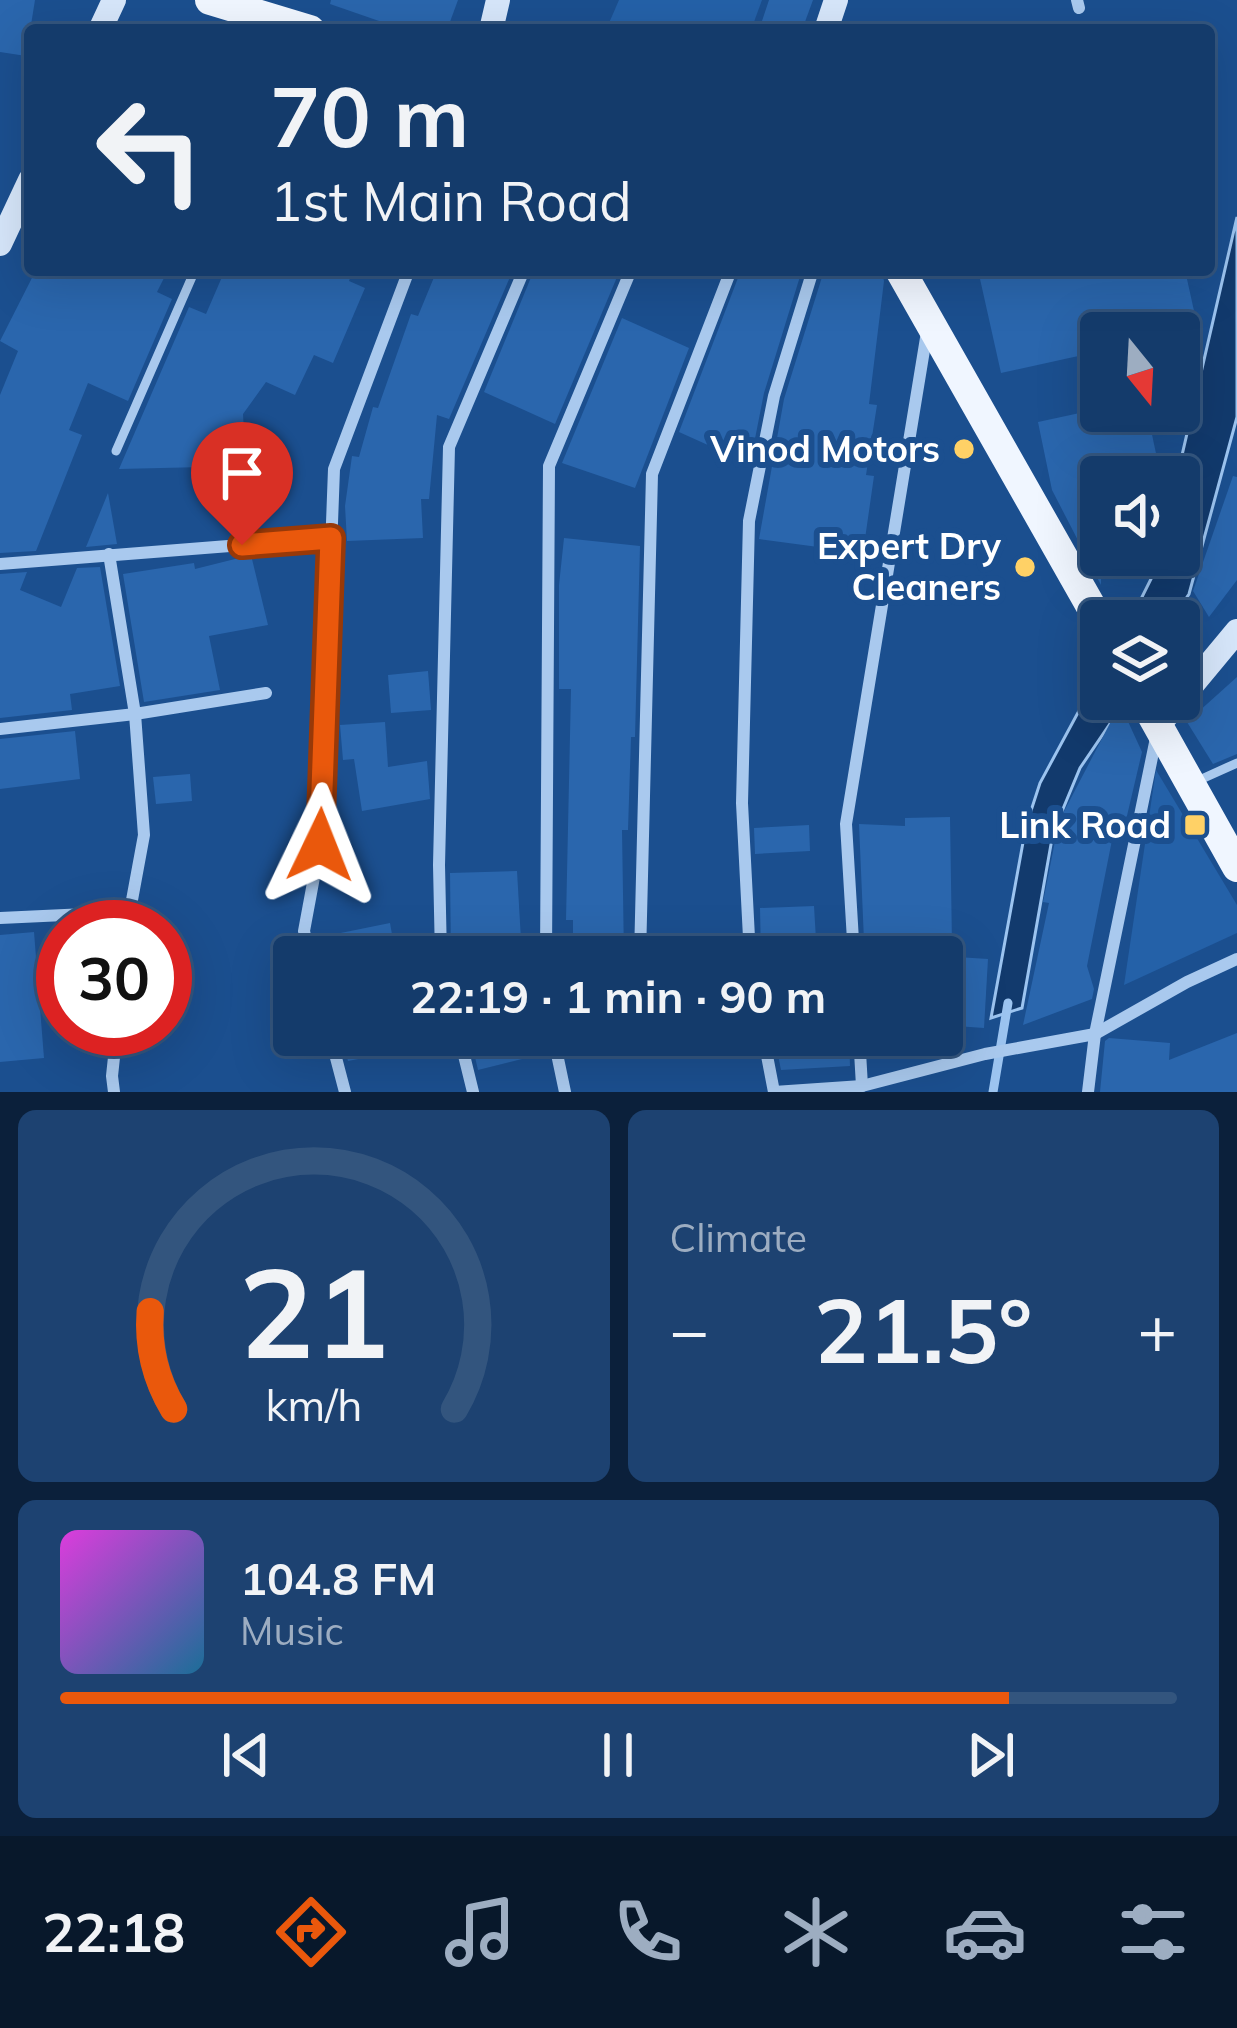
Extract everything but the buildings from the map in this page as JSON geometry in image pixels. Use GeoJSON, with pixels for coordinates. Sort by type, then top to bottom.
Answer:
{"type":"FeatureCollection","features":[{"type":"Feature","properties":{"kind":"main road"},"geometry":{"type":"LineString","coordinates":[[210,0],[288,24]]}},
{"type":"Feature","properties":{"kind":"main road"},"geometry":{"type":"LineString","coordinates":[[904,276],[1087,600]]}},
{"type":"Feature","properties":{"kind":"main road"},"geometry":{"type":"LineString","coordinates":[[1154,720],[1237,867]]}},
{"type":"Feature","properties":{"kind":"street"},"geometry":{"type":"LineString","coordinates":[[0,244],[24,193]]}},
{"type":"Feature","properties":{"kind":"street"},"geometry":{"type":"LineString","coordinates":[[305,936],[320,845],[334,469],[407,276]]}},
{"type":"Feature","properties":{"kind":"street"},"geometry":{"type":"LineString","coordinates":[[441,936],[448,447],[521,276]]}},
{"type":"Feature","properties":{"kind":"street"},"geometry":{"type":"LineString","coordinates":[[546,936],[550,466],[629,276]]}},
{"type":"Feature","properties":{"kind":"street"},"geometry":{"type":"LineString","coordinates":[[641,936],[652,474],[729,276]]}},
{"type":"Feature","properties":{"kind":"street"},"geometry":{"type":"LineString","coordinates":[[749,936],[742,803],[749,521],[774,396],[811,276]]}},
{"type":"Feature","properties":{"kind":"street"},"geometry":{"type":"LineString","coordinates":[[853,936],[847,824],[929,319]]}},
{"type":"Feature","properties":{"kind":"street"},"geometry":{"type":"LineString","coordinates":[[0,564],[331,538]]}},
{"type":"Feature","properties":{"kind":"street"},"geometry":{"type":"LineString","coordinates":[[109,554],[135,714],[144,835],[132,900]]}},
{"type":"Feature","properties":{"kind":"street"},"geometry":{"type":"LineString","coordinates":[[1200,665],[1237,631]]}},
{"type":"Feature","properties":{"kind":"street"},"geometry":{"type":"LineString","coordinates":[[0,729],[266,693]]}},
{"type":"Feature","properties":{"kind":"street"},"geometry":{"type":"LineString","coordinates":[[1088,1092],[1149,720]]}},
{"type":"Feature","properties":{"kind":"street"},"geometry":{"type":"LineString","coordinates":[[0,918],[36,919]]}},
{"type":"Feature","properties":{"kind":"street"},"geometry":{"type":"LineString","coordinates":[[767,1056],[774,1092],[884,1086],[985,1054],[1095,1034],[1237,959]]}},
{"type":"Feature","properties":{"kind":"street"},"geometry":{"type":"LineString","coordinates":[[114,1056],[114,1092]]}},
{"type":"Feature","properties":{"kind":"street"},"geometry":{"type":"LineString","coordinates":[[336,1056],[345,1092]]}},
{"type":"Feature","properties":{"kind":"street"},"geometry":{"type":"LineString","coordinates":[[464,1056],[473,1092]]}},
{"type":"Feature","properties":{"kind":"street"},"geometry":{"type":"LineString","coordinates":[[558,1056],[566,1092]]}},
{"type":"Feature","properties":{"kind":"street"},"geometry":{"type":"LineString","coordinates":[[860,1056],[862,1086]]}},
{"type":"Feature","properties":{"kind":"lane"},"geometry":{"type":"LineString","coordinates":[[116,451],[192,276]]}},
{"type":"Feature","properties":{"kind":"lane"},"geometry":{"type":"LineString","coordinates":[[1190,784],[1237,763]]}},
{"type":"Feature","properties":{"kind":"shaded area"},"geometry":{"type":"Polygon","coordinates":[[[619,0],[762,0],[753,24],[609,24],[619,0]]]}},
{"type":"Feature","properties":{"kind":"shaded area"},"geometry":{"type":"Polygon","coordinates":[[[1237,217],[1237,417],[1200,553],[1200,456],[1182,456],[1187,432],[1200,432],[1200,377],[1237,217]]]}},
{"type":"Feature","properties":{"kind":"shaded area"},"geometry":{"type":"Polygon","coordinates":[[[1152,576],[1194,576],[1185,600],[1140,600],[1152,576]]]}},
{"type":"Feature","properties":{"kind":"shaded area"},"geometry":{"type":"Polygon","coordinates":[[[1080,709],[1080,720],[1113,720],[1080,768],[1053,833],[1022,1008],[991,1018],[1026,826],[1040,783],[1080,709]]]}},
{"type":"Feature","properties":{"kind":"shaded area"},"geometry":{"type":"Polygon","coordinates":[[[1156,770],[1237,905],[1237,933],[1124,985],[1156,770]]]}},
{"type":"Feature","properties":{"kind":"waterway"},"geometry":{"type":"LineString","coordinates":[[993,1092],[1008,1003]]}},
{"type":"Feature","properties":{"kind":"place","name":"Vinod Motors"},"geometry":{"type":"Point","coordinates":[964,449]}},
{"type":"Feature","properties":{"kind":"place","name":"Expert Dry Cleaners"},"geometry":{"type":"Point","coordinates":[1025,567]}},
{"type":"Feature","properties":{"kind":"place","name":"Link Road"},"geometry":{"type":"Point","coordinates":[1195,825]}},
{"type":"Feature","properties":{"kind":"route"},"geometry":{"type":"LineString","coordinates":[[242,545],[331,538],[320,845]]}}]}
